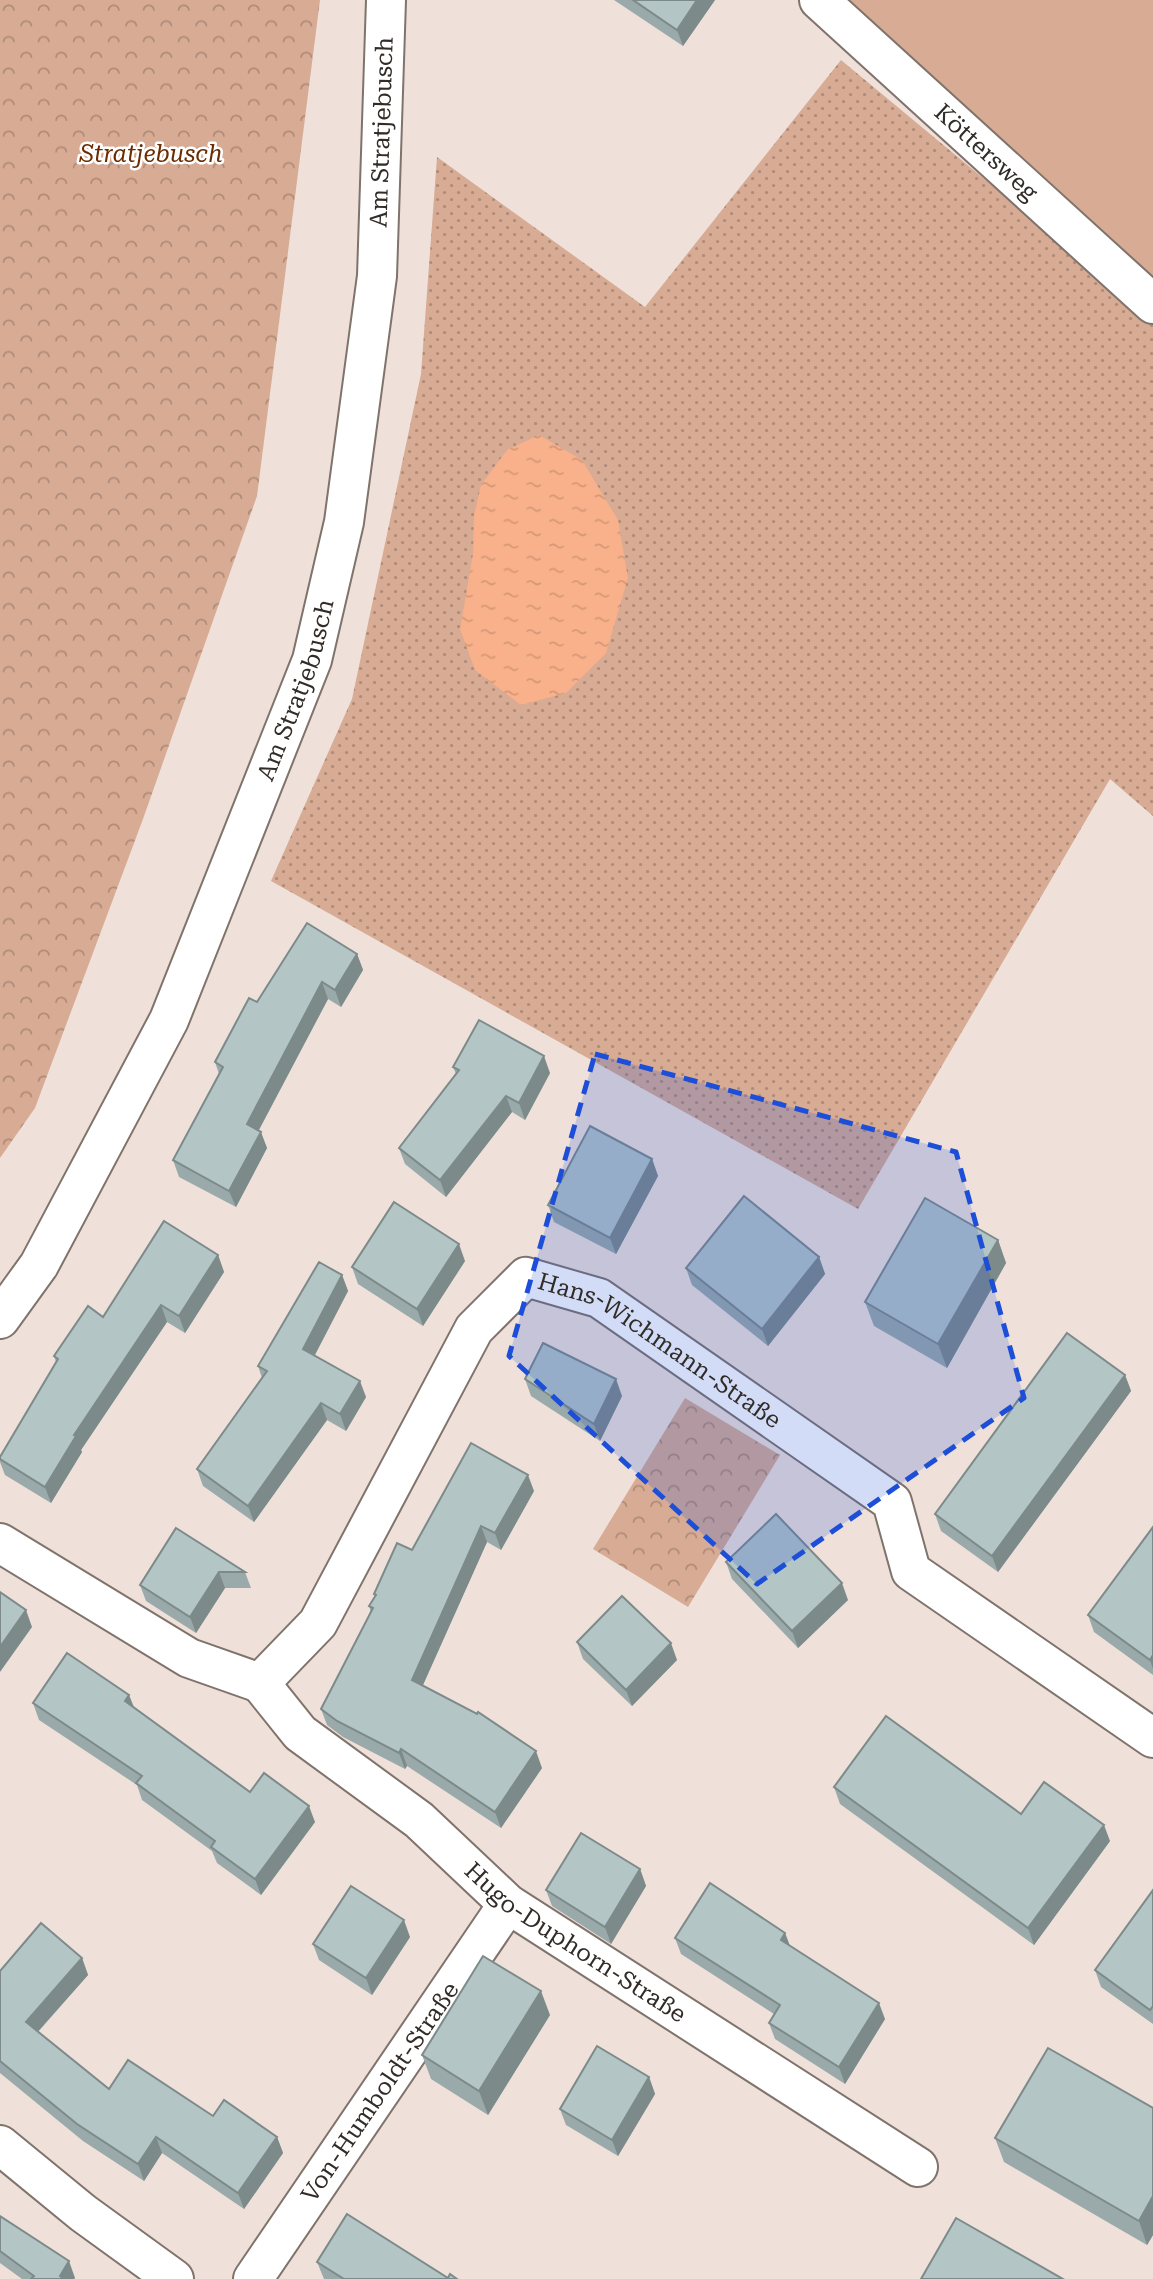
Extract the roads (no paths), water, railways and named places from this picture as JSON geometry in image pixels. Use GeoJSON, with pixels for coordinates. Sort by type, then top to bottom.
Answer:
{"type":"FeatureCollection","features":[{"type":"Feature","properties":{"kind":"street","name":"Am Stratjebusch"},"geometry":{"type":"LineString","coordinates":[[0,1319],[39,1265],[169,1020],[312,660],[344,522],[377,275],[386,0]]}},
{"type":"Feature","properties":{"kind":"street","name":"Köttersweg"},"geometry":{"type":"LineString","coordinates":[[819,0],[1153,304]]}},
{"type":"Feature","properties":{"kind":"street","name":"Hans-Wichmann-Straße"},"geometry":{"type":"LineString","coordinates":[[260,1683],[318,1623],[474,1329],[526,1277],[599,1298],[892,1502],[911,1571],[1153,1738]]}},
{"type":"Feature","properties":{"kind":"street"},"geometry":{"type":"LineString","coordinates":[[0,1543],[189,1658],[260,1683]]}},
{"type":"Feature","properties":{"kind":"street","name":"Hugo-Duphorn-Straße"},"geometry":{"type":"LineString","coordinates":[[260,1683],[300,1733],[419,1821],[508,1905],[918,2167]]}},
{"type":"Feature","properties":{"kind":"street","name":"Von-Humboldt-Straße"},"geometry":{"type":"LineString","coordinates":[[253,2279],[508,1905]]}},
{"type":"Feature","properties":{"kind":"street"},"geometry":{"type":"LineString","coordinates":[[0,2145],[83,2213],[174,2279]]}},
{"type":"Feature","properties":{"kind":"water"},"geometry":{"type":"Polygon","coordinates":[[[539,435],[582,460],[618,520],[628,578],[606,653],[566,693],[521,705],[475,670],[460,629],[473,554],[474,516],[481,485],[507,450],[539,435]]]}},
{"type":"Feature","properties":{"kind":"park label","name":"Stratjebusch"},"geometry":{"type":"Point","coordinates":[151,154]}}]}
